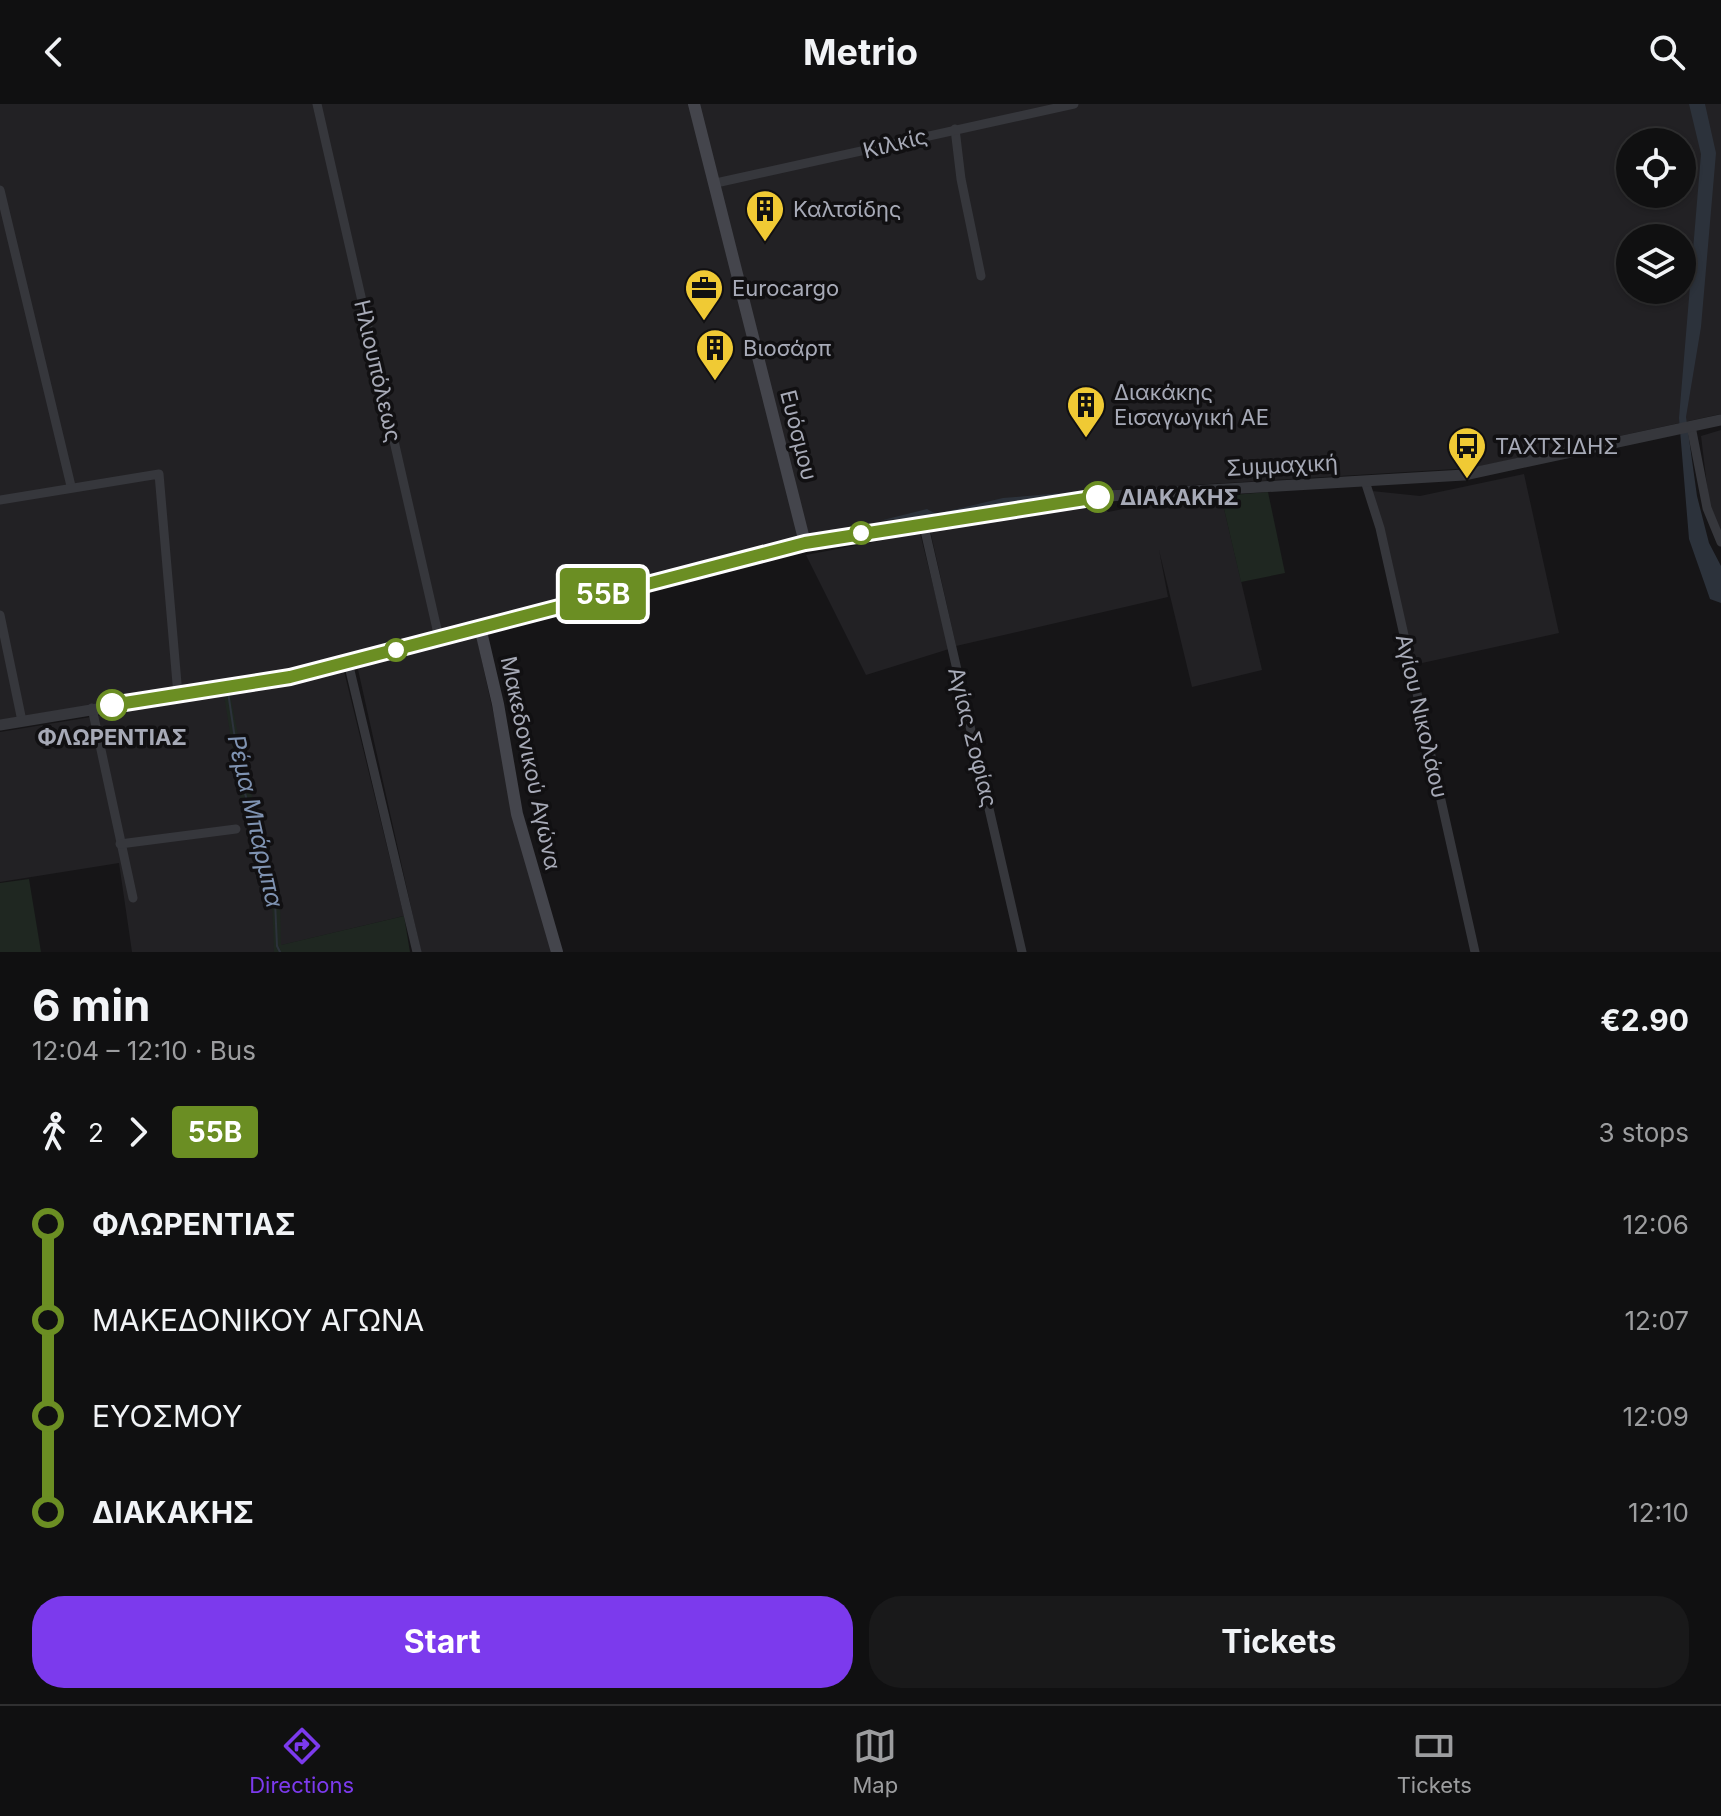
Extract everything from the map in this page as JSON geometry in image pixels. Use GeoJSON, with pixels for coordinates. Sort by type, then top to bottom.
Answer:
{"type":"FeatureCollection","features":[{"type":"Feature","properties":{"kind":"main road","name":"Ευόσμου"},"geometry":{"type":"LineString","coordinates":[[694,104],[805,543]]}},
{"type":"Feature","properties":{"kind":"main road","name":"Συμμαχική"},"geometry":{"type":"LineString","coordinates":[[480,627],[805,543]]}},
{"type":"Feature","properties":{"kind":"main road","name":"Μακεδονικού Αγώνα"},"geometry":{"type":"LineString","coordinates":[[480,627],[498,704],[517,814],[557,952]]}},
{"type":"Feature","properties":{"kind":"street","name":"Ηλιουπόλεως"},"geometry":{"type":"LineString","coordinates":[[317,104],[439,638]]}},
{"type":"Feature","properties":{"kind":"street","name":"Κιλκίς"},"geometry":{"type":"LineString","coordinates":[[716,183],[1074,104]]}},
{"type":"Feature","properties":{"kind":"street"},"geometry":{"type":"LineString","coordinates":[[955,129],[981,276]]}},
{"type":"Feature","properties":{"kind":"street"},"geometry":{"type":"LineString","coordinates":[[0,190],[71,486]]}},
{"type":"Feature","properties":{"kind":"street","name":"Συμμαχική"},"geometry":{"type":"LineString","coordinates":[[805,543],[923,522],[1108,496],[1464,475],[1721,420]]}},
{"type":"Feature","properties":{"kind":"street"},"geometry":{"type":"LineString","coordinates":[[1691,426],[1707,508],[1721,542]]}},
{"type":"Feature","properties":{"kind":"street"},"geometry":{"type":"LineString","coordinates":[[0,500],[159,474],[178,695]]}},
{"type":"Feature","properties":{"kind":"street","name":"Αγίου Νικολάου"},"geometry":{"type":"LineString","coordinates":[[1365,481],[1380,528],[1475,952]]}},
{"type":"Feature","properties":{"kind":"street","name":"Αγίας Σοφίας"},"geometry":{"type":"LineString","coordinates":[[923,522],[1022,952]]}},
{"type":"Feature","properties":{"kind":"street"},"geometry":{"type":"LineString","coordinates":[[0,615],[22,721]]}},
{"type":"Feature","properties":{"kind":"street","name":"Συμμαχική"},"geometry":{"type":"LineString","coordinates":[[0,725],[290,677],[480,627]]}},
{"type":"Feature","properties":{"kind":"street"},"geometry":{"type":"LineString","coordinates":[[348,662],[417,952]]}},
{"type":"Feature","properties":{"kind":"street"},"geometry":{"type":"LineString","coordinates":[[92,708],[133,898]]}},
{"type":"Feature","properties":{"kind":"street"},"geometry":{"type":"LineString","coordinates":[[120,844],[236,829]]}},
{"type":"Feature","properties":{"kind":"shaded area"},"geometry":{"type":"Polygon","coordinates":[[[0,104],[1721,104],[1721,414],[1472,468],[1126,489],[1042,498],[958,512],[710,560],[269,676],[0,720],[0,104]]]}},
{"type":"Feature","properties":{"kind":"shaded area"},"geometry":{"type":"Polygon","coordinates":[[[1689,104],[1705,104],[1716,153],[1701,327],[1686,417],[1697,496],[1709,543],[1721,566],[1721,603],[1710,599],[1689,539],[1679,418],[1688,304],[1696,304],[1695,224],[1701,154],[1689,104]]]}},
{"type":"Feature","properties":{"kind":"shaded area"},"geometry":{"type":"Polygon","coordinates":[[[1721,430],[1721,534],[1709,502],[1701,436],[1721,430]]]}},
{"type":"Feature","properties":{"kind":"shaded area"},"geometry":{"type":"Polygon","coordinates":[[[1524,474],[1559,633],[1413,665],[1372,491],[1420,496],[1524,474]]]}},
{"type":"Feature","properties":{"kind":"shaded area"},"geometry":{"type":"Polygon","coordinates":[[[1268,492],[1285,573],[1241,582],[1221,496],[1268,492]]]}},
{"type":"Feature","properties":{"kind":"shaded area"},"geometry":{"type":"Polygon","coordinates":[[[1061,493],[997,512],[883,520],[927,509],[936,514],[1003,498],[1061,493]]]}},
{"type":"Feature","properties":{"kind":"shaded area"},"geometry":{"type":"Polygon","coordinates":[[[1221,496],[1262,670],[1192,687],[1159,550],[1168,597],[956,646],[930,530],[1058,511],[1103,508],[1108,512],[1153,503],[1158,508],[1167,508],[1179,499],[1221,496]]]}},
{"type":"Feature","properties":{"kind":"shaded area"},"geometry":{"type":"Polygon","coordinates":[[[920,533],[949,649],[866,675],[806,555],[920,533]]]}},
{"type":"Feature","properties":{"kind":"shaded area"},"geometry":{"type":"Polygon","coordinates":[[[476,634],[526,862],[554,952],[421,952],[357,665],[476,634]]]}},
{"type":"Feature","properties":{"kind":"shaded area"},"geometry":{"type":"Polygon","coordinates":[[[344,671],[404,916],[282,945],[284,952],[132,952],[119,863],[0,882],[0,732],[291,684],[344,671]]]}},
{"type":"Feature","properties":{"kind":"shaded area"},"geometry":{"type":"Polygon","coordinates":[[[229,688],[244,767],[280,897],[281,945],[404,916],[410,952],[274,952],[272,898],[244,820],[223,689],[229,688]]]}},
{"type":"Feature","properties":{"kind":"shaded area"},"geometry":{"type":"Polygon","coordinates":[[[29,879],[41,952],[0,952],[0,883],[29,879]]]}},
{"type":"Feature","properties":{"kind":"waterway","name":"Ρέμα Μπάρμπα"},"geometry":{"type":"LineString","coordinates":[[228,692],[241,779],[275,901],[277,946],[280,952]]}},
{"type":"Feature","properties":{"kind":"bus line","name":"55Β"},"geometry":{"type":"LineString","coordinates":[[112,705],[290,677],[805,543],[954,517],[1098,497]]}},
{"type":"Feature","properties":{"kind":"place","name":"Καλτσίδης"},"geometry":{"type":"Point","coordinates":[765,243]}},
{"type":"Feature","properties":{"kind":"place","name":"Eurocargo"},"geometry":{"type":"Point","coordinates":[704,322]}},
{"type":"Feature","properties":{"kind":"place","name":"Βιοσάρπ"},"geometry":{"type":"Point","coordinates":[715,382]}},
{"type":"Feature","properties":{"kind":"place","name":"Διακάκης Εισαγωγική ΑΕ"},"geometry":{"type":"Point","coordinates":[1086,439]}},
{"type":"Feature","properties":{"kind":"place","name":"ΤΑΧΤΣΙΔΗΣ"},"geometry":{"type":"Point","coordinates":[1467,480]}},
{"type":"Feature","properties":{"kind":"place","name":"ΔΙΑΚΑΚΗΣ"},"geometry":{"type":"Point","coordinates":[1098,497]}},
{"type":"Feature","properties":{"kind":"place","name":"ΦΛΩΡΕΝΤΙΑΣ"},"geometry":{"type":"Point","coordinates":[112,705]}}]}
